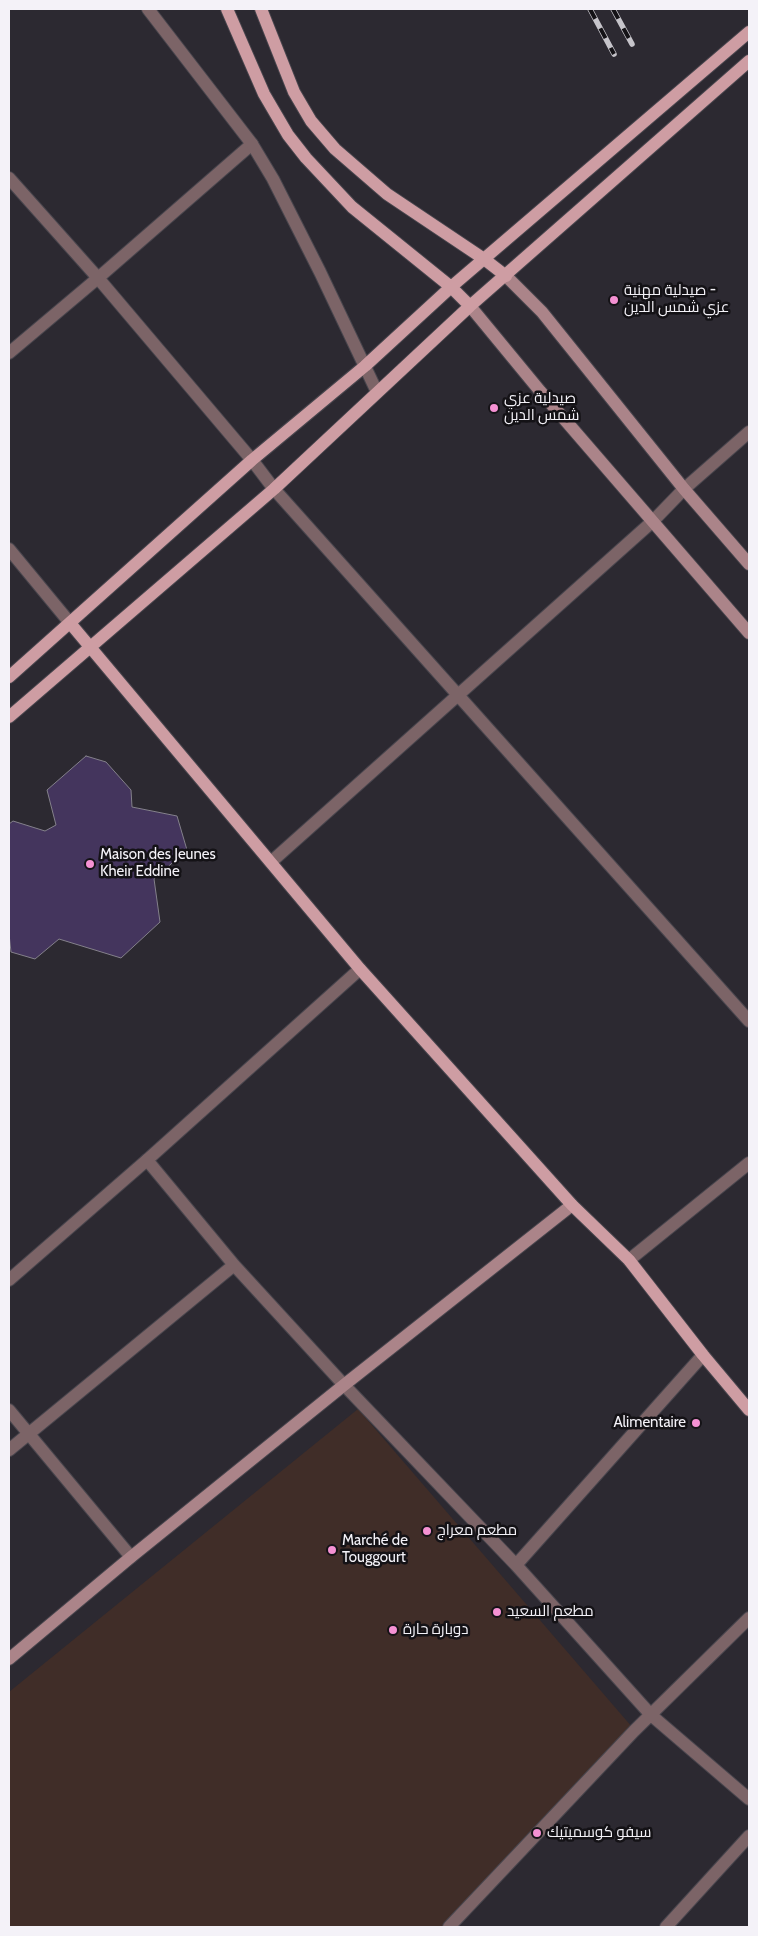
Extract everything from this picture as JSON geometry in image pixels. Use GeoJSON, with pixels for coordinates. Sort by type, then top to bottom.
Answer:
{"type":"FeatureCollection","features":[{"type":"Feature","properties":{"kind":"main road"},"geometry":{"type":"LineString","coordinates":[[227,9],[264,94],[288,135],[306,158],[352,208],[452,287],[470,306],[540,391],[749,633]]}},
{"type":"Feature","properties":{"kind":"main road"},"geometry":{"type":"LineString","coordinates":[[261,9],[294,92],[323,137],[349,163],[387,194],[484,259],[506,276],[542,312],[684,489],[749,564]]}},
{"type":"Feature","properties":{"kind":"main road"},"geometry":{"type":"LineString","coordinates":[[9,676],[70,624],[252,460],[365,366],[484,259],[749,32]]}},
{"type":"Feature","properties":{"kind":"main road"},"geometry":{"type":"LineString","coordinates":[[9,717],[89,646],[274,489],[470,306],[749,61]]}},
{"type":"Feature","properties":{"kind":"main road"},"geometry":{"type":"LineString","coordinates":[[70,624],[360,969],[572,1205],[628,1260],[749,1410]]}},
{"type":"Feature","properties":{"kind":"main road"},"geometry":{"type":"LineString","coordinates":[[9,1659],[131,1557],[344,1385],[572,1205]]}},
{"type":"Feature","properties":{"kind":"street"},"geometry":{"type":"LineString","coordinates":[[148,9],[252,144],[273,179],[377,392]]}},
{"type":"Feature","properties":{"kind":"street"},"geometry":{"type":"LineString","coordinates":[[9,353],[252,144]]}},
{"type":"Feature","properties":{"kind":"street"},"geometry":{"type":"LineString","coordinates":[[9,178],[98,278],[252,460],[274,489],[749,1021]]}},
{"type":"Feature","properties":{"kind":"street"},"geometry":{"type":"LineString","coordinates":[[271,862],[653,521],[684,489],[749,432]]}},
{"type":"Feature","properties":{"kind":"street"},"geometry":{"type":"LineString","coordinates":[[9,549],[70,624]]}},
{"type":"Feature","properties":{"kind":"street"},"geometry":{"type":"LineString","coordinates":[[9,1280],[147,1160],[360,969]]}},
{"type":"Feature","properties":{"kind":"street"},"geometry":{"type":"LineString","coordinates":[[147,1160],[234,1265],[344,1385],[516,1565],[651,1715],[749,1799]]}},
{"type":"Feature","properties":{"kind":"street"},"geometry":{"type":"LineString","coordinates":[[628,1260],[749,1164]]}},
{"type":"Feature","properties":{"kind":"street"},"geometry":{"type":"LineString","coordinates":[[9,1450],[234,1265]]}},
{"type":"Feature","properties":{"kind":"street"},"geometry":{"type":"LineString","coordinates":[[516,1565],[703,1355]]}},
{"type":"Feature","properties":{"kind":"street"},"geometry":{"type":"LineString","coordinates":[[9,1410],[131,1557]]}},
{"type":"Feature","properties":{"kind":"street"},"geometry":{"type":"LineString","coordinates":[[449,1927],[634,1731],[749,1618]]}},
{"type":"Feature","properties":{"kind":"street"},"geometry":{"type":"LineString","coordinates":[[666,1927],[749,1836]]}},
{"type":"Feature","properties":{"kind":"shaded area","name":"Marché de Touggourt"},"geometry":{"type":"Polygon","coordinates":[[[358,1409],[632,1727],[443,1927],[9,1927],[9,1692],[358,1409]]]}},
{"type":"Feature","properties":{"kind":"building","name":"Maison des Jeunes Kheir Eddine"},"geometry":{"type":"Polygon","coordinates":[[[86,756],[106,762],[131,790],[132,807],[177,816],[187,850],[154,879],[160,922],[121,958],[59,939],[35,959],[11,952],[9,934],[9,824],[13,821],[45,831],[56,825],[47,790],[86,756]]]}},
{"type":"Feature","properties":{"kind":"railway"},"geometry":{"type":"LineString","coordinates":[[590,9],[614,54]]}},
{"type":"Feature","properties":{"kind":"railway"},"geometry":{"type":"LineString","coordinates":[[613,9],[632,44]]}},
{"type":"Feature","properties":{"kind":"place","name":"صيدلية مهنية - عزي شمس الدين"},"geometry":{"type":"Point","coordinates":[614,300]}},
{"type":"Feature","properties":{"kind":"place","name":"صيدلية عزي شمس الدين"},"geometry":{"type":"Point","coordinates":[494,408]}},
{"type":"Feature","properties":{"kind":"place","name":"Maison des Jeunes Kheir Eddine"},"geometry":{"type":"Point","coordinates":[90,864]}},
{"type":"Feature","properties":{"kind":"place","name":"Alimentaire"},"geometry":{"type":"Point","coordinates":[696,1423]}},
{"type":"Feature","properties":{"kind":"place","name":"مطعم معراج"},"geometry":{"type":"Point","coordinates":[427,1531]}},
{"type":"Feature","properties":{"kind":"place","name":"Marché de Touggourt"},"geometry":{"type":"Point","coordinates":[332,1550]}},
{"type":"Feature","properties":{"kind":"place","name":"مطعم السعيد"},"geometry":{"type":"Point","coordinates":[497,1612]}},
{"type":"Feature","properties":{"kind":"place","name":"دوبارة حارة"},"geometry":{"type":"Point","coordinates":[393,1630]}},
{"type":"Feature","properties":{"kind":"place","name":"سيفو كوسميتيك"},"geometry":{"type":"Point","coordinates":[537,1833]}}]}
